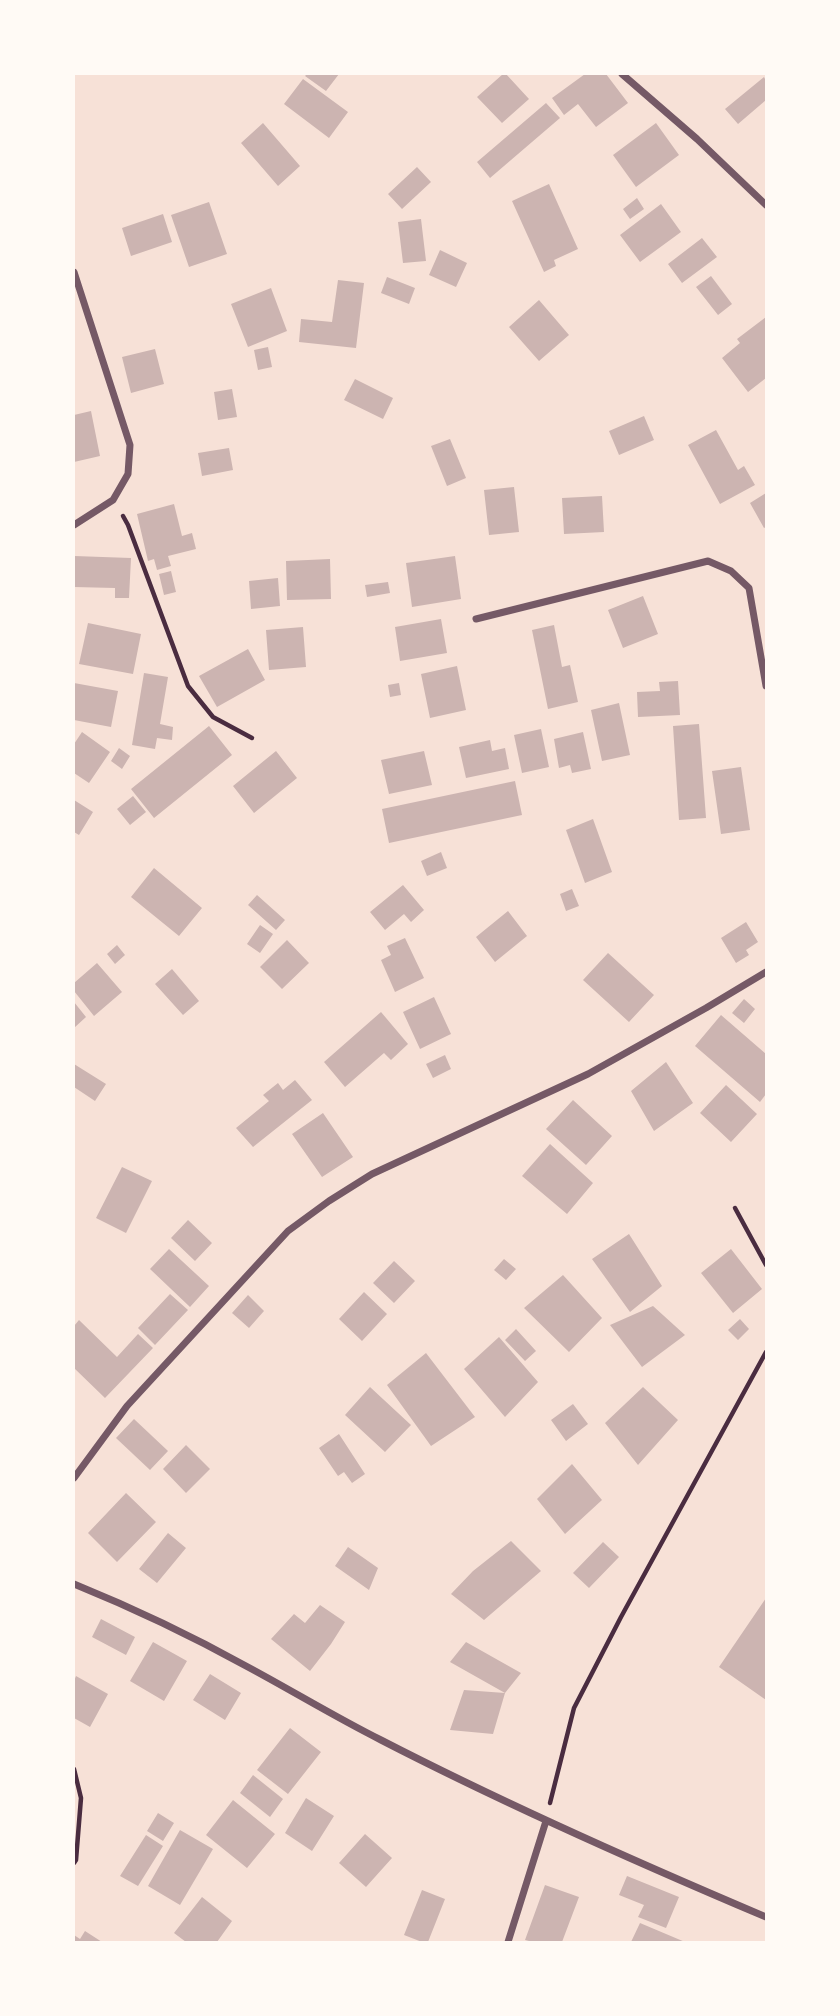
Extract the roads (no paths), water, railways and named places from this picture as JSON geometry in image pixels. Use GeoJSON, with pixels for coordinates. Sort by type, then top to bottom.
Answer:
{"type":"FeatureCollection","features":[{"type":"Feature","properties":{"kind":"street"},"geometry":{"type":"LineString","coordinates":[[622,74],[697,139],[766,205]]}},
{"type":"Feature","properties":{"kind":"street"},"geometry":{"type":"LineString","coordinates":[[74,272],[130,445],[128,474],[113,499],[74,525]]}},
{"type":"Feature","properties":{"kind":"street"},"geometry":{"type":"LineString","coordinates":[[476,619],[708,561],[731,570],[749,588],[766,687]]}},
{"type":"Feature","properties":{"kind":"street"},"geometry":{"type":"LineString","coordinates":[[74,1478],[127,1406],[288,1231],[329,1201],[372,1174],[587,1074],[766,972]]}},
{"type":"Feature","properties":{"kind":"street"},"geometry":{"type":"LineString","coordinates":[[74,1584],[132,1608],[245,1665],[377,1739],[495,1798],[766,1917]]}},
{"type":"Feature","properties":{"kind":"street"},"geometry":{"type":"LineString","coordinates":[[508,1942],[546,1821]]}}]}
